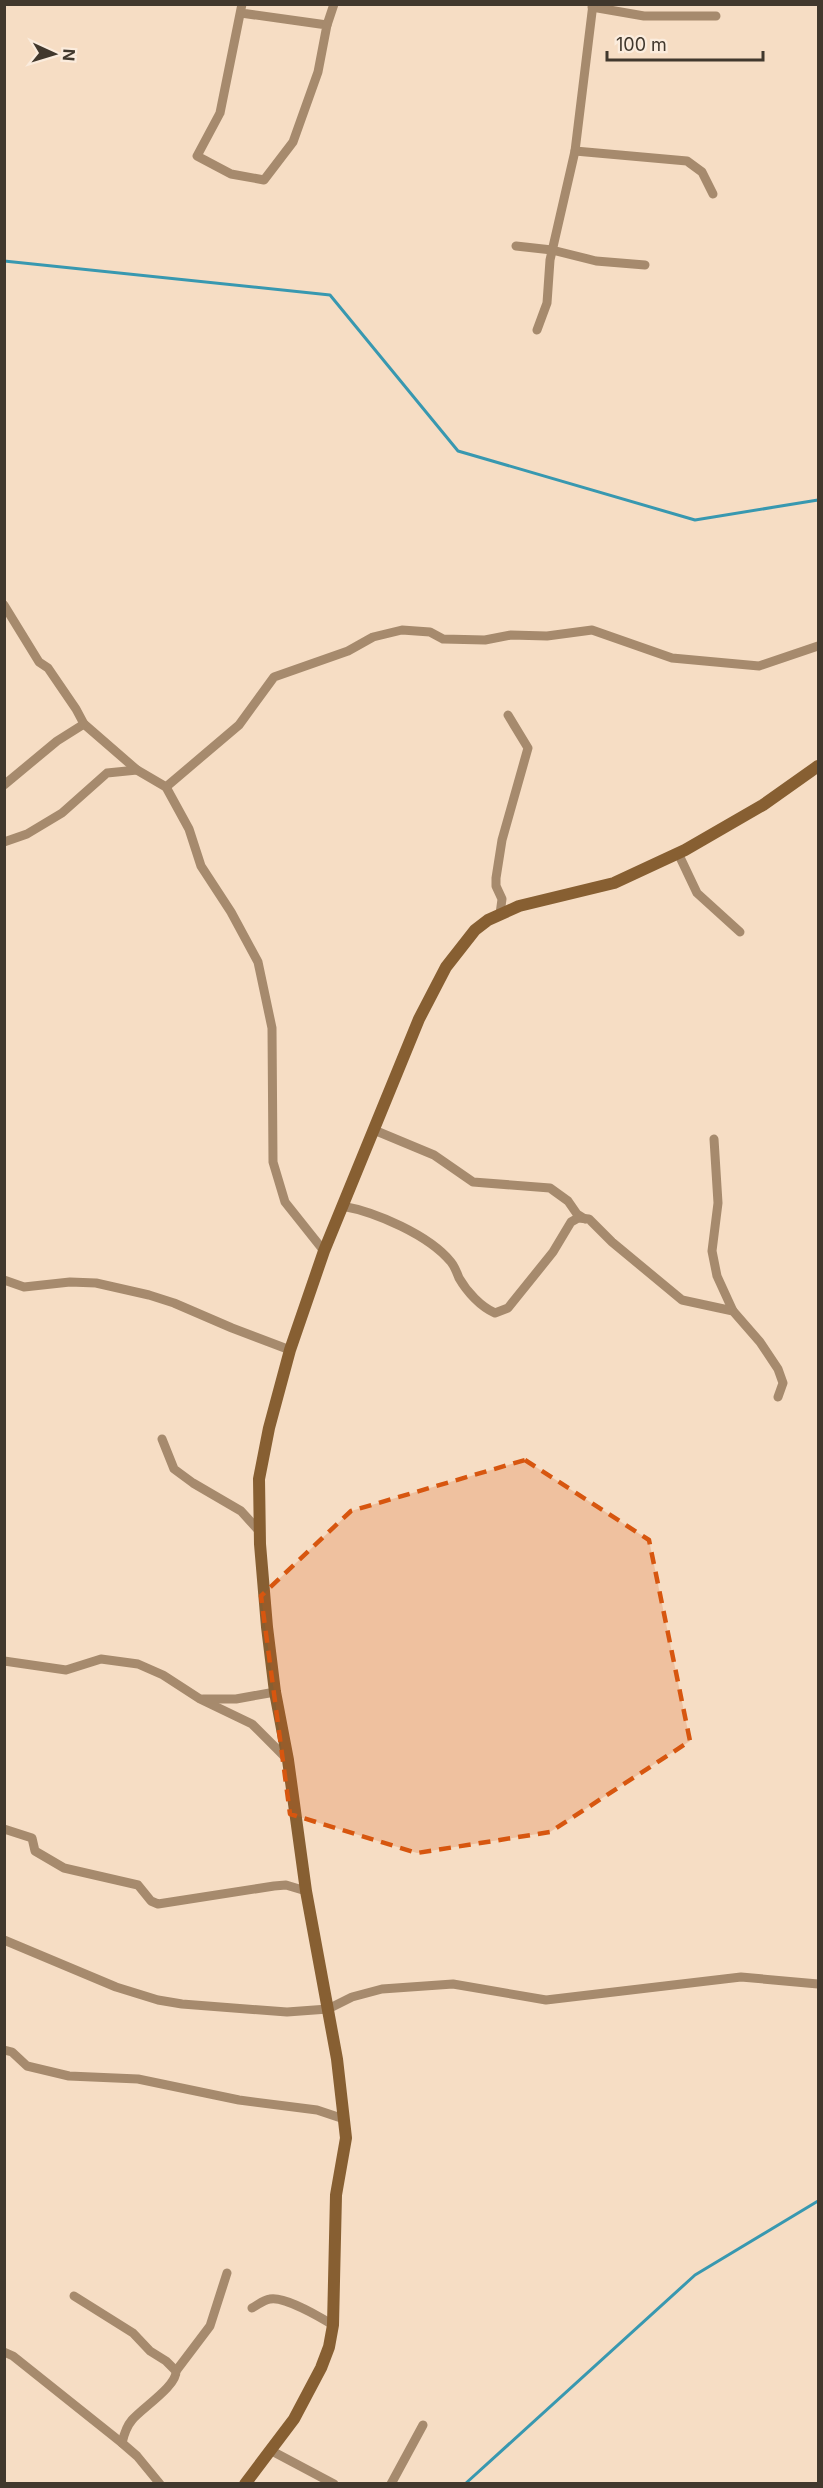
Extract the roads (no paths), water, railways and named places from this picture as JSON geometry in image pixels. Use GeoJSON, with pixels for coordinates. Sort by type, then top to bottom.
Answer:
{"type":"FeatureCollection","features":[{"type":"Feature","properties":{"kind":"street"},"geometry":{"type":"LineString","coordinates":[[327,25],[241,8],[220,113],[197,156],[231,174],[264,180],[293,142],[318,72],[327,25],[334,4]]}},
{"type":"Feature","properties":{"kind":"street"},"geometry":{"type":"LineString","coordinates":[[537,330],[547,303],[547,275],[575,152],[593,5],[644,16],[716,16]]}},
{"type":"Feature","properties":{"kind":"street"},"geometry":{"type":"LineString","coordinates":[[575,152],[687,161],[702,172],[713,194]]}},
{"type":"Feature","properties":{"kind":"street"},"geometry":{"type":"LineString","coordinates":[[516,246],[552,250],[596,261],[645,265]]}},
{"type":"Feature","properties":{"kind":"street"},"geometry":{"type":"LineString","coordinates":[[4,605],[39,662],[48,668],[84,724],[137,770],[166,786],[189,829],[201,866],[231,912],[258,962],[272,1028],[273,1162],[285,1202],[324,1251]]}},
{"type":"Feature","properties":{"kind":"street"},"geometry":{"type":"LineString","coordinates":[[166,786],[240,724],[274,678],[348,651],[373,637],[402,630],[430,632],[443,639],[485,640],[511,635],[547,636],[592,630],[672,658],[759,666],[819,646]]}},
{"type":"Feature","properties":{"kind":"street"},"geometry":{"type":"LineString","coordinates":[[500,914],[502,899],[496,886],[496,878],[502,840],[528,748],[508,715]]}},
{"type":"Feature","properties":{"kind":"street"},"geometry":{"type":"LineString","coordinates":[[4,785],[57,741],[84,724]]}},
{"type":"Feature","properties":{"kind":"street"},"geometry":{"type":"LineString","coordinates":[[244,2484],[294,2419],[329,2348],[333,2325],[336,2195],[345,2156],[346,2138],[337,2059],[306,1891],[288,1760],[275,1692],[267,1627],[260,1532],[259,1479],[269,1428],[290,1350],[324,1251],[419,1019],[446,968],[475,930],[500,914],[539,901],[614,883],[678,853],[763,805],[819,766]]}},
{"type":"Feature","properties":{"kind":"street"},"geometry":{"type":"LineString","coordinates":[[4,842],[27,834],[62,813],[107,773],[137,770]]}},
{"type":"Feature","properties":{"kind":"street"},"geometry":{"type":"LineString","coordinates":[[678,853],[697,893],[740,932]]}},
{"type":"Feature","properties":{"kind":"street"},"geometry":{"type":"LineString","coordinates":[[374,1130],[435,1155],[473,1182],[550,1188],[568,1201],[577,1214],[585,1219]]}},
{"type":"Feature","properties":{"kind":"street"},"geometry":{"type":"LineString","coordinates":[[714,1139],[718,1203],[712,1251],[717,1276],[733,1311],[760,1342],[778,1369],[783,1383],[778,1397]]}},
{"type":"Feature","properties":{"kind":"street"},"geometry":{"type":"LineString","coordinates":[[342,1206],[360,1209],[430,1242],[452,1263],[461,1281],[484,1309],[495,1313],[508,1308],[553,1252],[571,1222],[578,1218],[589,1219],[612,1242],[682,1300],[733,1311]]}},
{"type":"Feature","properties":{"kind":"street"},"geometry":{"type":"LineString","coordinates":[[4,1280],[24,1287],[70,1282],[96,1283],[149,1294],[290,1350]]}},
{"type":"Feature","properties":{"kind":"street"},"geometry":{"type":"LineString","coordinates":[[162,1439],[174,1468],[241,1511],[260,1532]]}},
{"type":"Feature","properties":{"kind":"street"},"geometry":{"type":"LineString","coordinates":[[4,1661],[66,1670],[101,1659],[138,1664],[163,1675],[200,1699],[252,1724],[288,1760]]}},
{"type":"Feature","properties":{"kind":"street"},"geometry":{"type":"LineString","coordinates":[[200,1699],[236,1699],[275,1692]]}},
{"type":"Feature","properties":{"kind":"street"},"geometry":{"type":"LineString","coordinates":[[4,1829],[33,1838],[35,1851],[64,1868],[138,1885],[151,1901],[158,1904],[274,1886],[286,1886],[306,1891]]}},
{"type":"Feature","properties":{"kind":"street"},"geometry":{"type":"LineString","coordinates":[[4,1940],[116,1987],[158,2000],[272,2013],[328,2009],[352,1997],[382,1989],[453,1983],[546,2000],[741,1977],[819,1984]]}},
{"type":"Feature","properties":{"kind":"street"},"geometry":{"type":"LineString","coordinates":[[4,2050],[12,2052],[27,2066],[69,2076],[138,2079],[238,2100],[317,2110],[344,2119]]}},
{"type":"Feature","properties":{"kind":"street"},"geometry":{"type":"LineString","coordinates":[[122,2442],[124,2431],[130,2422],[173,2383],[176,2371],[210,2325],[228,2273]]}},
{"type":"Feature","properties":{"kind":"street"},"geometry":{"type":"LineString","coordinates":[[74,2296],[133,2333],[150,2351],[166,2361],[176,2371]]}},
{"type":"Feature","properties":{"kind":"street"},"geometry":{"type":"LineString","coordinates":[[252,2308],[265,2300],[278,2298],[333,2325]]}},
{"type":"Feature","properties":{"kind":"street"},"geometry":{"type":"LineString","coordinates":[[4,2352],[14,2356],[122,2442],[160,2484]]}},
{"type":"Feature","properties":{"kind":"street"},"geometry":{"type":"LineString","coordinates":[[391,2484],[423,2425]]}},
{"type":"Feature","properties":{"kind":"street"},"geometry":{"type":"LineString","coordinates":[[270,2450],[334,2484]]}},
{"type":"Feature","properties":{"kind":"waterway"},"geometry":{"type":"LineString","coordinates":[[4,261],[330,295],[458,451],[695,520],[818,500]]}},
{"type":"Feature","properties":{"kind":"waterway"},"geometry":{"type":"LineString","coordinates":[[465,2484],[695,2275],[818,2201]]}}]}
